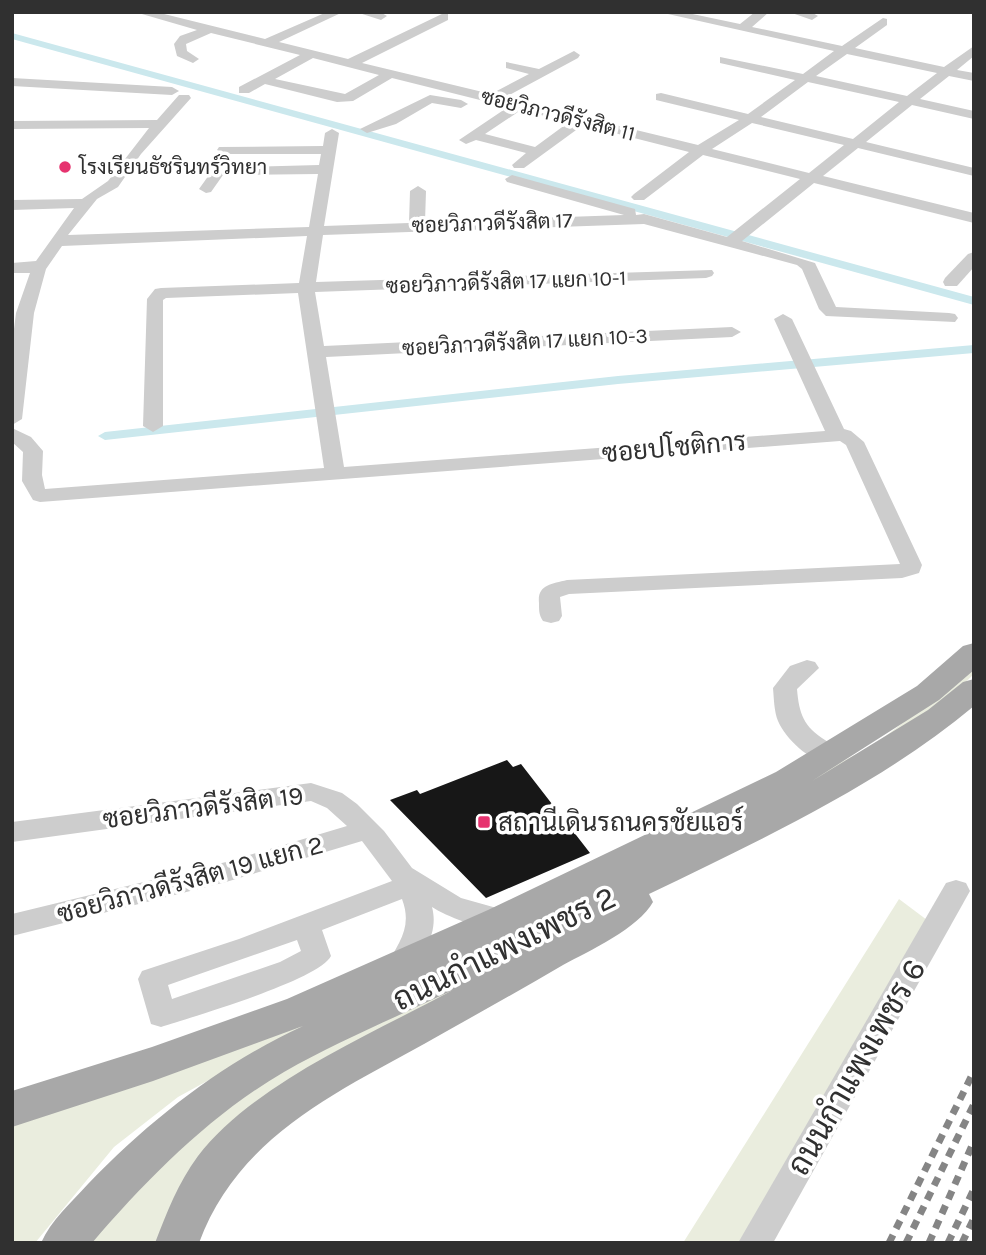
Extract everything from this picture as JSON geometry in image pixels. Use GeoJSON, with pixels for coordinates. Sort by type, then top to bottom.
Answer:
{"type":"FeatureCollection","features":[{"type":"Feature","properties":{"kind":"main road","name":"ถนนกำแพงเพชร 2"},"geometry":{"type":"LineString","coordinates":[[12,1109],[227,1038],[400,967],[502,920],[788,780],[928,693],[974,653]]}},
{"type":"Feature","properties":{"kind":"main road","name":"ถนนกำแพงเพชร 2"},"geometry":{"type":"LineString","coordinates":[[63,1243],[109,1190],[155,1144],[225,1088],[270,1060],[681,863],[842,780],[939,718],[974,689]]}},
{"type":"Feature","properties":{"kind":"main road"},"geometry":{"type":"LineString","coordinates":[[177,1243],[193,1202],[210,1173],[231,1149],[284,1104],[589,933],[654,888],[681,863]]}},
{"type":"Feature","properties":{"kind":"street","name":"ซอยวิภาวดีรังสิต 11"},"geometry":{"type":"LineString","coordinates":[[141,12],[974,218]]}},
{"type":"Feature","properties":{"kind":"street"},"geometry":{"type":"LineString","coordinates":[[269,43],[337,12]]}},
{"type":"Feature","properties":{"kind":"street"},"geometry":{"type":"LineString","coordinates":[[362,12],[381,16]]}},
{"type":"Feature","properties":{"kind":"street"},"geometry":{"type":"LineString","coordinates":[[665,12],[974,77]]}},
{"type":"Feature","properties":{"kind":"street"},"geometry":{"type":"LineString","coordinates":[[743,28],[763,12]]}},
{"type":"Feature","properties":{"kind":"street"},"geometry":{"type":"LineString","coordinates":[[794,12],[812,16]]}},
{"type":"Feature","properties":{"kind":"street"},"geometry":{"type":"LineString","coordinates":[[351,63],[444,17]]}},
{"type":"Feature","properties":{"kind":"street"},"geometry":{"type":"LineString","coordinates":[[149,31],[172,20]]}},
{"type":"Feature","properties":{"kind":"street"},"geometry":{"type":"LineString","coordinates":[[639,197],[698,151],[749,119],[883,22]]}},
{"type":"Feature","properties":{"kind":"street"},"geometry":{"type":"LineString","coordinates":[[193,59],[181,53],[180,44],[184,39],[210,29]]}},
{"type":"Feature","properties":{"kind":"street"},"geometry":{"type":"LineString","coordinates":[[730,242],[809,177],[974,50]]}},
{"type":"Feature","properties":{"kind":"street"},"geometry":{"type":"LineString","coordinates":[[243,90],[313,53]]}},
{"type":"Feature","properties":{"kind":"street"},"geometry":{"type":"LineString","coordinates":[[494,98],[574,55]]}},
{"type":"Feature","properties":{"kind":"street"},"geometry":{"type":"LineString","coordinates":[[724,60],[974,115]]}},
{"type":"Feature","properties":{"kind":"street"},"geometry":{"type":"LineString","coordinates":[[511,65],[541,74]]}},
{"type":"Feature","properties":{"kind":"street"},"geometry":{"type":"LineString","coordinates":[[264,80],[337,98],[348,98],[391,72]]}},
{"type":"Feature","properties":{"kind":"street"},"geometry":{"type":"LineString","coordinates":[[12,82],[178,94],[160,124],[113,184],[92,196],[60,235],[61,242],[56,243],[43,263],[12,268]]}},
{"type":"Feature","properties":{"kind":"street"},"geometry":{"type":"LineString","coordinates":[[492,83],[514,89]]}},
{"type":"Feature","properties":{"kind":"street"},"geometry":{"type":"LineString","coordinates":[[661,97],[974,172]]}},
{"type":"Feature","properties":{"kind":"street"},"geometry":{"type":"LineString","coordinates":[[367,129],[391,121],[433,99],[505,114]]}},
{"type":"Feature","properties":{"kind":"street"},"geometry":{"type":"LineString","coordinates":[[520,105],[470,137],[537,152]]}},
{"type":"Feature","properties":{"kind":"street"},"geometry":{"type":"LineString","coordinates":[[636,119],[716,139]]}},
{"type":"Feature","properties":{"kind":"street"},"geometry":{"type":"LineString","coordinates":[[581,120],[515,172],[641,216],[641,219]]}},
{"type":"Feature","properties":{"kind":"street"},"geometry":{"type":"LineString","coordinates":[[12,125],[160,124]]}},
{"type":"Feature","properties":{"kind":"street"},"geometry":{"type":"LineString","coordinates":[[331,134],[306,290],[318,352],[335,473]]}},
{"type":"Feature","properties":{"kind":"street"},"geometry":{"type":"LineString","coordinates":[[224,150],[328,150]]}},
{"type":"Feature","properties":{"kind":"street"},"geometry":{"type":"LineString","coordinates":[[206,189],[219,171],[326,169]]}},
{"type":"Feature","properties":{"kind":"street"},"geometry":{"type":"LineString","coordinates":[[417,225],[418,191]]}},
{"type":"Feature","properties":{"kind":"street"},"geometry":{"type":"LineString","coordinates":[[12,205],[87,203]]}},
{"type":"Feature","properties":{"kind":"street","name":"ซอยวิภาวดีรังสิต 17"},"geometry":{"type":"LineString","coordinates":[[61,242],[316,229],[641,219],[803,262],[809,266],[828,309],[832,312],[948,318]]}},
{"type":"Feature","properties":{"kind":"street"},"geometry":{"type":"LineString","coordinates":[[951,282],[974,257]]}},
{"type":"Feature","properties":{"kind":"street"},"geometry":{"type":"LineString","coordinates":[[12,419],[14,380],[25,313],[38,273],[37,266]]}},
{"type":"Feature","properties":{"kind":"street","name":"ซอยวิภาวดีรังสิต 17 แยก 10-1"},"geometry":{"type":"LineString","coordinates":[[153,426],[156,296],[166,293],[306,290],[706,273]]}},
{"type":"Feature","properties":{"kind":"street"},"geometry":{"type":"LineString","coordinates":[[551,616],[549,593],[567,587],[875,573],[911,568],[854,442],[844,435],[837,435],[783,319]]}},
{"type":"Feature","properties":{"kind":"street","name":"ซอยวิภาวดีรังสิต 17 แยก 10-3"},"geometry":{"type":"LineString","coordinates":[[318,352],[732,332]]}},
{"type":"Feature","properties":{"kind":"street","name":"ซอยปโชติการ"},"geometry":{"type":"LineString","coordinates":[[12,434],[24,441],[33,451],[34,491],[40,496],[837,435]]}},
{"type":"Feature","properties":{"kind":"street"},"geometry":{"type":"LineString","coordinates":[[807,668],[798,672],[785,688],[785,708],[797,735],[829,755]]}},
{"type":"Feature","properties":{"kind":"street","name":"ซอยวิภาวดีรังสิต 19"},"geometry":{"type":"LineString","coordinates":[[12,832],[310,792],[333,800],[366,830],[406,880],[422,919],[419,932],[400,967]]}},
{"type":"Feature","properties":{"kind":"street","name":"ซอยวิภาวดีรังสิต 19 แยก 2"},"geometry":{"type":"LineString","coordinates":[[12,925],[226,872],[366,830]]}},
{"type":"Feature","properties":{"kind":"street"},"geometry":{"type":"LineString","coordinates":[[306,925],[317,956],[290,971],[161,1015],[152,979],[306,925],[406,880]]}},
{"type":"Feature","properties":{"kind":"street","name":"ซอยวิภาวดีรังสิต 19"},"geometry":{"type":"LineString","coordinates":[[406,880],[453,907],[502,920]]}},
{"type":"Feature","properties":{"kind":"street","name":"ถนนกำแพงเพชร 6"},"geometry":{"type":"LineString","coordinates":[[755,1243],[956,891]]}},
{"type":"Feature","properties":{"kind":"shaded area"},"geometry":{"type":"Polygon","coordinates":[[[974,668],[974,674],[953,694],[855,761],[269,1047],[178,1097],[114,1147],[35,1243],[12,1243],[12,1124],[772,798],[874,745],[974,668]]]}},
{"type":"Feature","properties":{"kind":"shaded area"},"geometry":{"type":"Polygon","coordinates":[[[899,899],[927,920],[746,1243],[683,1243],[899,899]]]}},
{"type":"Feature","properties":{"kind":"shaded area"},"geometry":{"type":"Polygon","coordinates":[[[575,927],[320,1073],[167,1243],[86,1243],[186,1129],[310,1052],[575,927]]]}},
{"type":"Feature","properties":{"kind":"building","name":"สถานีเดินรถนครชัยแอร์"},"geometry":{"type":"Polygon","coordinates":[[[507,760],[513,767],[521,764],[590,853],[486,898],[390,800],[417,790],[420,794],[507,760]]]}},
{"type":"Feature","properties":{"kind":"waterway"},"geometry":{"type":"LineString","coordinates":[[12,36],[974,301]]}},
{"type":"Feature","properties":{"kind":"waterway"},"geometry":{"type":"LineString","coordinates":[[105,436],[618,380],[974,349]]}},
{"type":"Feature","properties":{"kind":"railway"},"geometry":{"type":"LineString","coordinates":[[889,1243],[974,1071]]}},
{"type":"Feature","properties":{"kind":"railway"},"geometry":{"type":"LineString","coordinates":[[906,1243],[974,1104]]}},
{"type":"Feature","properties":{"kind":"railway"},"geometry":{"type":"LineString","coordinates":[[929,1243],[974,1141]]}},
{"type":"Feature","properties":{"kind":"railway"},"geometry":{"type":"LineString","coordinates":[[948,1243],[974,1189]]}},
{"type":"Feature","properties":{"kind":"railway"},"geometry":{"type":"LineString","coordinates":[[962,1243],[974,1218]]}},
{"type":"Feature","properties":{"kind":"place","name":"โรงเรียนธัชรินทร์วิทยา"},"geometry":{"type":"Point","coordinates":[65,167]}},
{"type":"Feature","properties":{"kind":"place","name":"สถานีเดินรถนครชัยแอร์"},"geometry":{"type":"Point","coordinates":[484,822]}}]}
